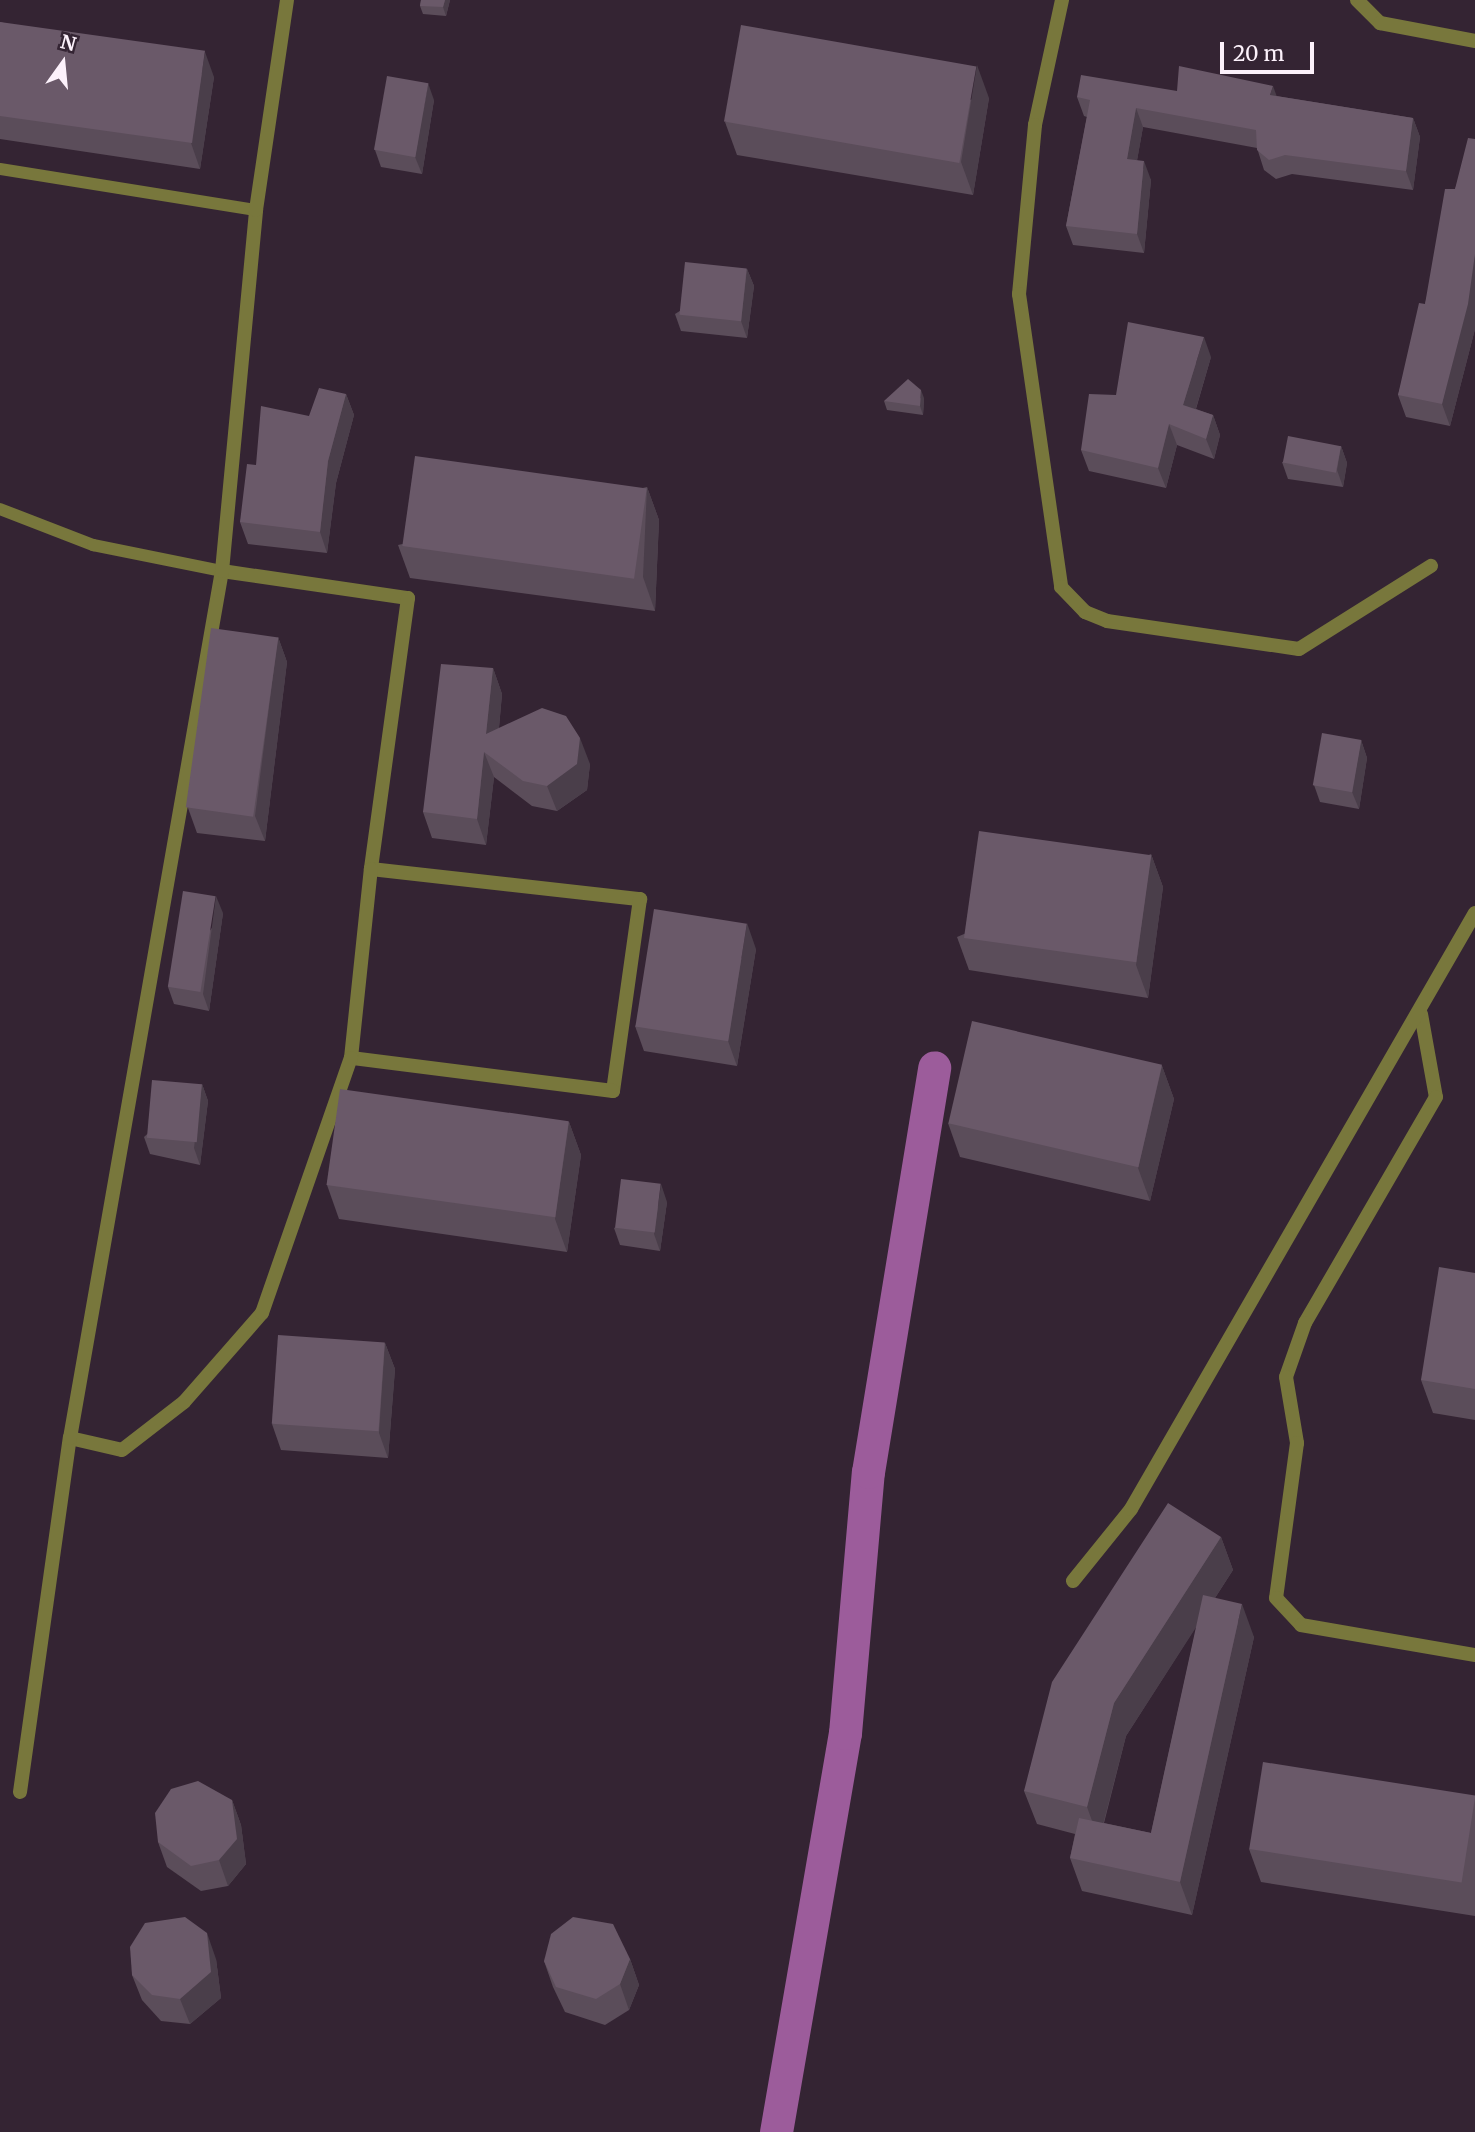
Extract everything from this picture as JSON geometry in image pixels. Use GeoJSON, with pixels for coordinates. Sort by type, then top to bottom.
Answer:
{"type":"FeatureCollection","features":[{"type":"Feature","properties":{"kind":"street"},"geometry":{"type":"LineString","coordinates":[[20,1792],[70,1438],[222,571],[256,210],[287,0]]}},
{"type":"Feature","properties":{"kind":"street"},"geometry":{"type":"LineString","coordinates":[[1062,0],[1035,125],[1019,294],[1061,587],[1085,612],[1107,621],[1299,649],[1431,566]]}},
{"type":"Feature","properties":{"kind":"street"},"geometry":{"type":"LineString","coordinates":[[1357,0],[1380,23],[1475,41]]}},
{"type":"Feature","properties":{"kind":"street"},"geometry":{"type":"LineString","coordinates":[[70,1438],[122,1450],[184,1402],[262,1313],[351,1059],[371,869],[408,598],[222,571]]}},
{"type":"Feature","properties":{"kind":"street"},"geometry":{"type":"LineString","coordinates":[[351,1059],[613,1091],[640,899],[371,869]]}},
{"type":"Feature","properties":{"kind":"street"},"geometry":{"type":"LineString","coordinates":[[1073,1581],[1131,1508],[1421,1014],[1475,913]]}},
{"type":"Feature","properties":{"kind":"street"},"geometry":{"type":"LineString","coordinates":[[1421,1014],[1436,1097],[1305,1323],[1286,1377],[1297,1443],[1276,1598],[1301,1625],[1475,1655]]}},
{"type":"Feature","properties":{"kind":"lane"},"geometry":{"type":"LineString","coordinates":[[0,170],[256,210]]}},
{"type":"Feature","properties":{"kind":"lane"},"geometry":{"type":"LineString","coordinates":[[0,509],[93,545],[222,571]]}},
{"type":"Feature","properties":{"kind":"building"},"geometry":{"type":"Polygon","coordinates":[[[421,0],[445,0],[443,7],[420,6],[421,0]]]}},
{"type":"Feature","properties":{"kind":"building"},"geometry":{"type":"Polygon","coordinates":[[[0,22],[205,51],[192,143],[0,116],[0,22]]]}},
{"type":"Feature","properties":{"kind":"building"},"geometry":{"type":"Polygon","coordinates":[[[741,25],[976,67],[959,163],[724,122],[741,25]]]}},
{"type":"Feature","properties":{"kind":"building"},"geometry":{"type":"Polygon","coordinates":[[[1179,66],[1273,86],[1270,95],[1413,118],[1406,171],[1285,155],[1269,160],[1257,150],[1256,130],[1136,108],[1127,159],[1144,161],[1137,234],[1066,226],[1090,100],[1077,97],[1081,75],[1177,91],[1179,66]]]}},
{"type":"Feature","properties":{"kind":"building"},"geometry":{"type":"Polygon","coordinates":[[[387,76],[428,83],[415,157],[374,150],[387,76]]]}},
{"type":"Feature","properties":{"kind":"building"},"geometry":{"type":"Polygon","coordinates":[[[1468,138],[1475,139],[1475,254],[1468,304],[1442,404],[1398,395],[1419,303],[1425,304],[1445,189],[1455,189],[1468,138]]]}},
{"type":"Feature","properties":{"kind":"building"},"geometry":{"type":"Polygon","coordinates":[[[685,262],[747,268],[741,321],[679,315],[685,262]]]}},
{"type":"Feature","properties":{"kind":"building"},"geometry":{"type":"Polygon","coordinates":[[[1128,322],[1204,337],[1183,405],[1213,415],[1206,439],[1169,424],[1158,468],[1081,450],[1089,394],[1116,395],[1128,322]]]}},
{"type":"Feature","properties":{"kind":"building"},"geometry":{"type":"Polygon","coordinates":[[[908,379],[921,390],[920,406],[884,401],[908,379]]]}},
{"type":"Feature","properties":{"kind":"building"},"geometry":{"type":"Polygon","coordinates":[[[319,388],[346,394],[328,461],[320,532],[240,522],[247,464],[256,465],[261,406],[309,416],[319,388]]]}},
{"type":"Feature","properties":{"kind":"building"},"geometry":{"type":"Polygon","coordinates":[[[1288,436],[1341,446],[1336,473],[1283,463],[1288,436]]]}},
{"type":"Feature","properties":{"kind":"building"},"geometry":{"type":"Polygon","coordinates":[[[415,456],[647,489],[634,579],[402,546],[415,456]]]}},
{"type":"Feature","properties":{"kind":"building"},"geometry":{"type":"Polygon","coordinates":[[[211,628],[278,637],[253,817],[186,807],[211,628]]]}},
{"type":"Feature","properties":{"kind":"building"},"geometry":{"type":"Polygon","coordinates":[[[441,664],[493,668],[486,734],[542,708],[566,716],[580,738],[577,764],[547,786],[523,781],[484,752],[477,819],[423,812],[441,664]]]}},
{"type":"Feature","properties":{"kind":"building"},"geometry":{"type":"Polygon","coordinates":[[[1322,733],[1361,740],[1352,792],[1313,785],[1322,733]]]}},
{"type":"Feature","properties":{"kind":"building"},"geometry":{"type":"Polygon","coordinates":[[[979,831],[1151,855],[1136,962],[964,938],[979,831]]]}},
{"type":"Feature","properties":{"kind":"building"},"geometry":{"type":"Polygon","coordinates":[[[183,891],[216,896],[200,992],[168,987],[183,891]]]}},
{"type":"Feature","properties":{"kind":"building"},"geometry":{"type":"Polygon","coordinates":[[[654,909],[747,924],[728,1041],[635,1027],[654,909]]]}},
{"type":"Feature","properties":{"kind":"building"},"geometry":{"type":"Polygon","coordinates":[[[972,1021],[1162,1065],[1138,1167],[948,1123],[972,1021]]]}},
{"type":"Feature","properties":{"kind":"building"},"geometry":{"type":"Polygon","coordinates":[[[152,1080],[202,1084],[197,1142],[147,1138],[152,1080]]]}},
{"type":"Feature","properties":{"kind":"building"},"geometry":{"type":"Polygon","coordinates":[[[340,1089],[569,1121],[555,1217],[327,1185],[340,1089]]]}},
{"type":"Feature","properties":{"kind":"building"},"geometry":{"type":"Polygon","coordinates":[[[621,1179],[661,1184],[655,1233],[615,1228],[621,1179]]]}},
{"type":"Feature","properties":{"kind":"building"},"geometry":{"type":"Polygon","coordinates":[[[1439,1267],[1475,1273],[1475,1389],[1421,1380],[1439,1267]]]}},
{"type":"Feature","properties":{"kind":"building"},"geometry":{"type":"Polygon","coordinates":[[[278,1335],[385,1342],[379,1431],[272,1424],[278,1335]]]}},
{"type":"Feature","properties":{"kind":"building"},"geometry":{"type":"Polygon","coordinates":[[[1168,1503],[1221,1537],[1114,1703],[1087,1807],[1024,1791],[1052,1682],[1168,1503]]]}},
{"type":"Feature","properties":{"kind":"building"},"geometry":{"type":"Polygon","coordinates":[[[1203,1595],[1242,1604],[1180,1882],[1070,1858],[1079,1818],[1151,1833],[1203,1595]]]}},
{"type":"Feature","properties":{"kind":"building"},"geometry":{"type":"Polygon","coordinates":[[[1263,1762],[1475,1796],[1462,1883],[1249,1849],[1263,1762]]]}},
{"type":"Feature","properties":{"kind":"building"},"geometry":{"type":"Polygon","coordinates":[[[198,1781],[232,1800],[237,1839],[219,1860],[191,1866],[158,1842],[155,1813],[171,1789],[198,1781]]]}},
{"type":"Feature","properties":{"kind":"building"},"geometry":{"type":"Polygon","coordinates":[[[185,1917],[207,1933],[211,1972],[180,1999],[152,1995],[132,1975],[130,1947],[145,1923],[185,1917]]]}},
{"type":"Feature","properties":{"kind":"building"},"geometry":{"type":"Polygon","coordinates":[[[573,1917],[613,1924],[630,1959],[620,1984],[596,1999],[556,1987],[544,1961],[551,1934],[573,1917]]]}},
{"type":"Feature","properties":{"kind":"waterway"},"geometry":{"type":"LineString","coordinates":[[776,2132],[845,1733],[868,1472],[934,1067]]}}]}
